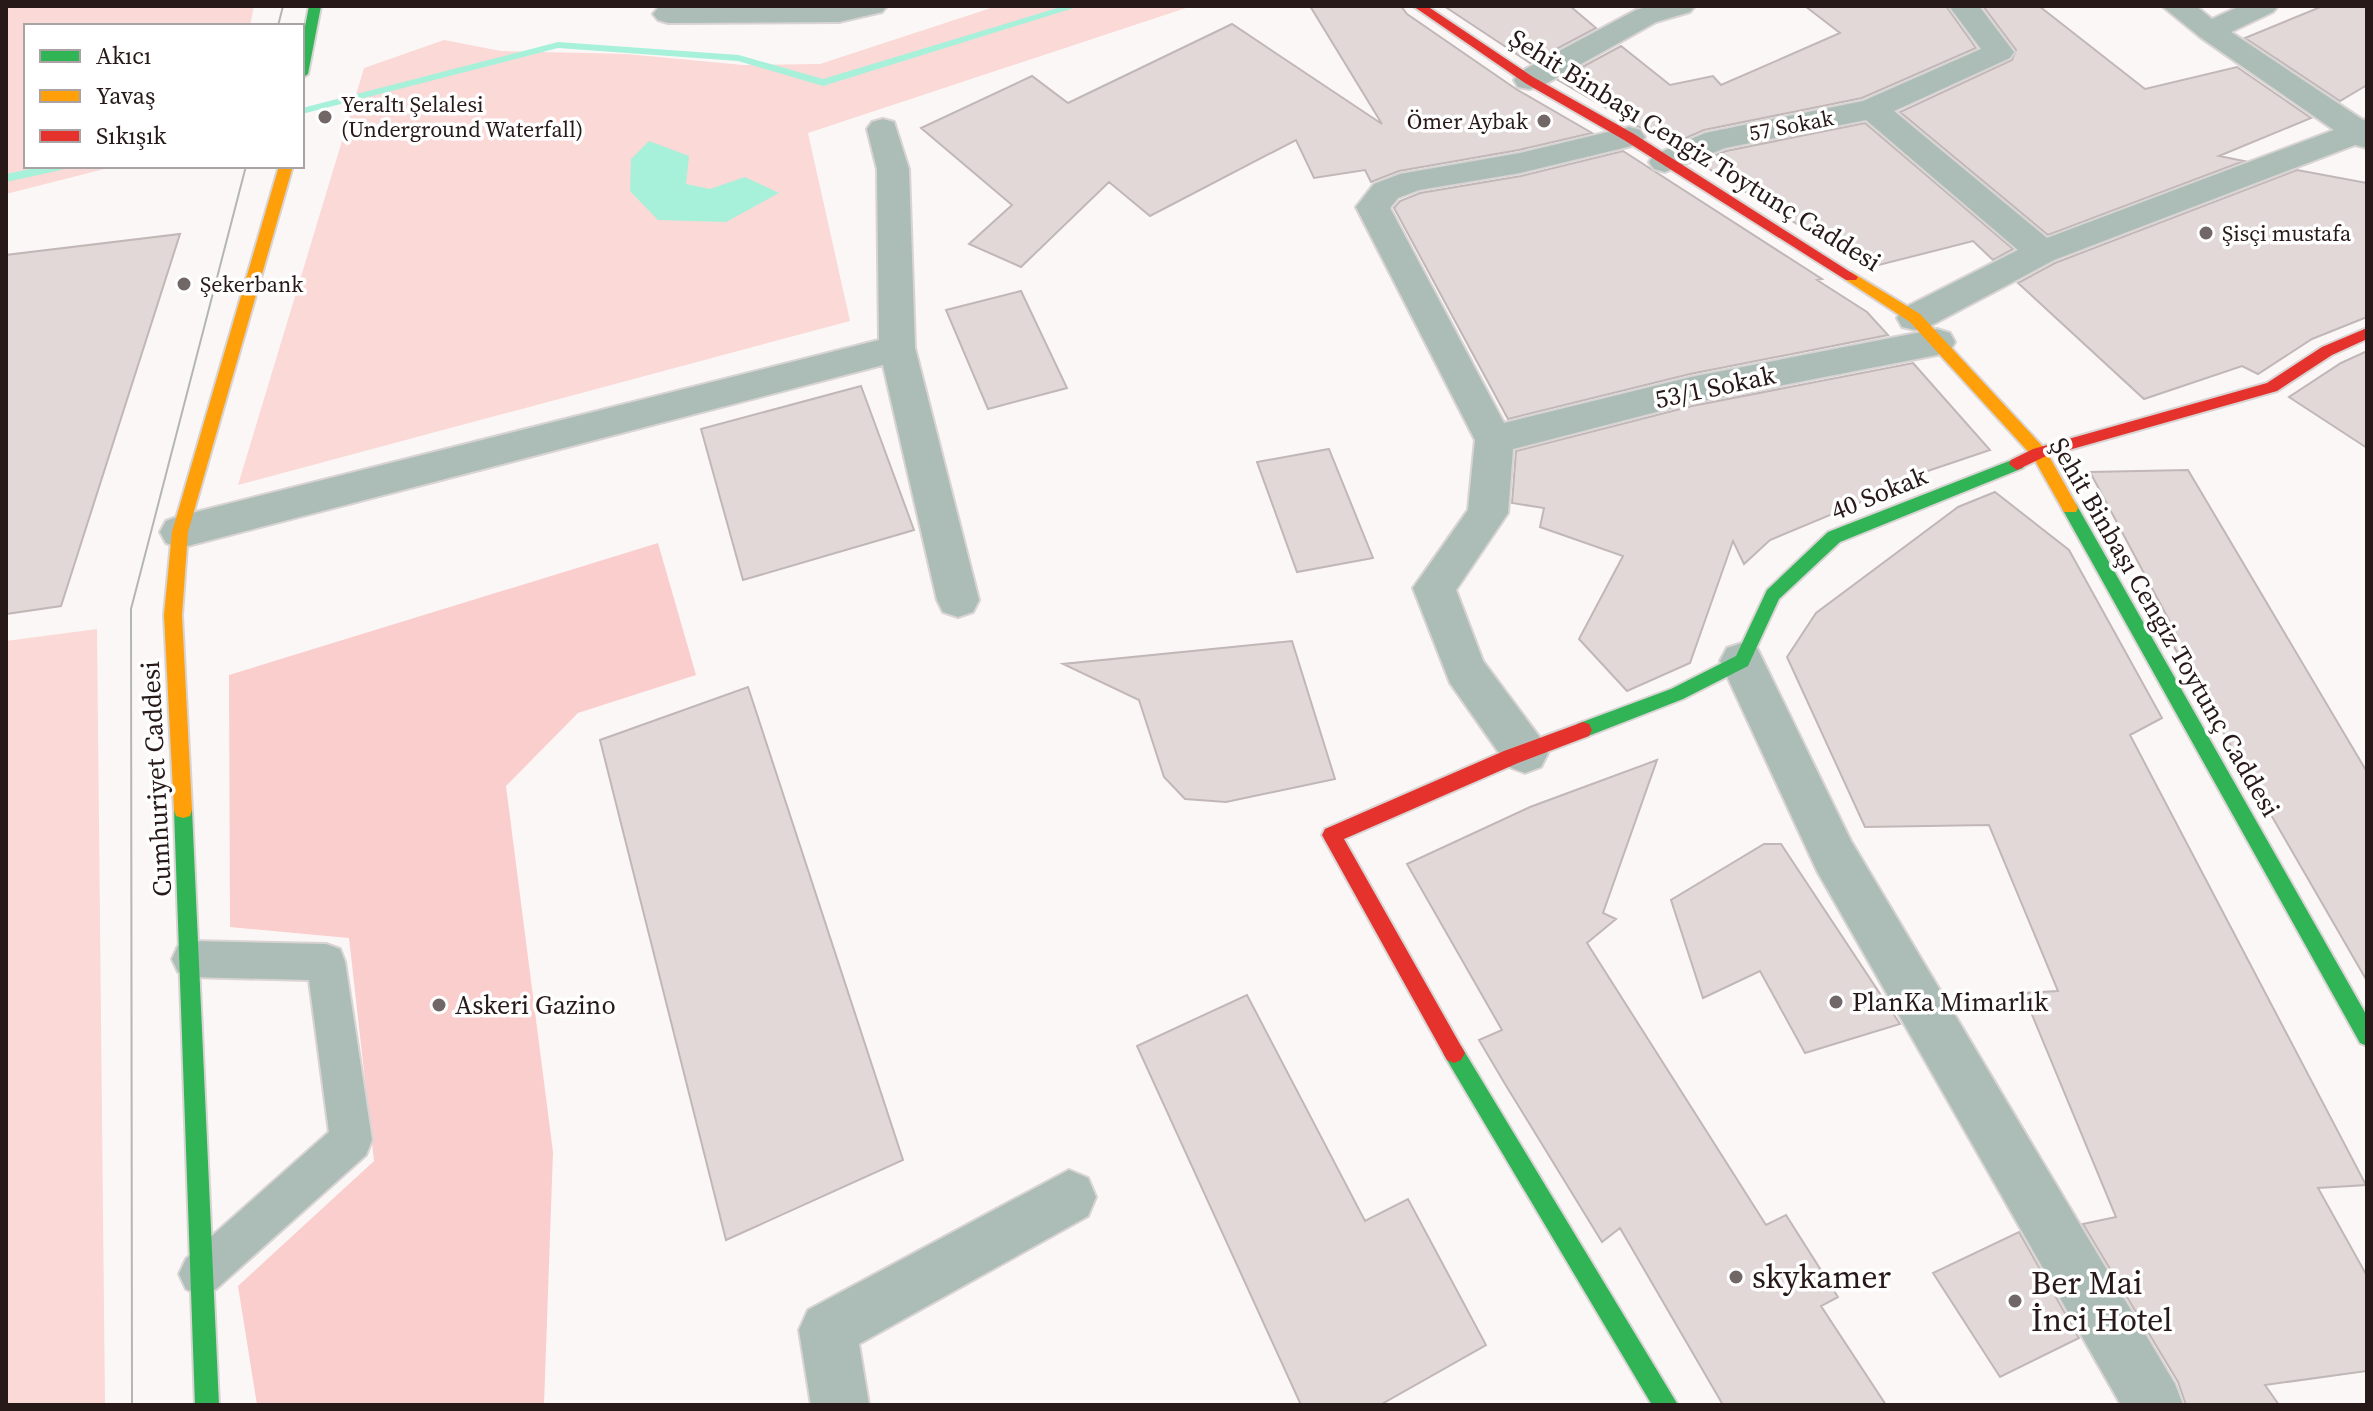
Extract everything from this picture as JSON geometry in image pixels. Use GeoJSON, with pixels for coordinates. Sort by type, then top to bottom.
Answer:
{"type":"FeatureCollection","features":[{"type":"Feature","properties":{"kind":"street"},"geometry":{"type":"LineString","coordinates":[[304,63],[315,6]]}},
{"type":"Feature","properties":{"kind":"street"},"geometry":{"type":"LineString","coordinates":[[668,14],[839,13],[872,6]]}},
{"type":"Feature","properties":{"kind":"street","name":"Şehit Binbaşı Cengiz Toytunç Caddesi"},"geometry":{"type":"LineString","coordinates":[[1419,6],[1529,80],[1629,137],[1926,330],[2039,453],[2367,1036]]}},
{"type":"Feature","properties":{"kind":"street"},"geometry":{"type":"LineString","coordinates":[[1529,80],[1646,16],[1680,6]]}},
{"type":"Feature","properties":{"kind":"street","name":"57 Sokak"},"geometry":{"type":"LineString","coordinates":[[1665,162],[1716,140],[1872,109],[1999,52],[1964,6]]}},
{"type":"Feature","properties":{"kind":"street"},"geometry":{"type":"LineString","coordinates":[[2177,6],[2365,133]]}},
{"type":"Feature","properties":{"kind":"street"},"geometry":{"type":"LineString","coordinates":[[2210,31],[2263,6]]}},
{"type":"Feature","properties":{"kind":"street"},"geometry":{"type":"LineString","coordinates":[[1872,109],[2042,252]]}},
{"type":"Feature","properties":{"kind":"street"},"geometry":{"type":"LineString","coordinates":[[883,129],[893,169],[897,348],[958,600]]}},
{"type":"Feature","properties":{"kind":"street","name":"53/1 Sokak"},"geometry":{"type":"LineString","coordinates":[[1494,440],[1926,330],[2042,252],[2365,133]]}},
{"type":"Feature","properties":{"kind":"street"},"geometry":{"type":"LineString","coordinates":[[1525,753],[1465,670],[1434,588],[1488,513],[1494,440],[1373,207],[1386,191],[1412,181],[1520,163],[1629,137]]}},
{"type":"Feature","properties":{"kind":"street","name":"Cumhuriyet Caddesi"},"geometry":{"type":"LineString","coordinates":[[207,1405],[191,959],[173,615],[180,532],[285,168]]}},
{"type":"Feature","properties":{"kind":"street","name":"40 Sokak"},"geometry":{"type":"LineString","coordinates":[[1742,661],[1773,595],[1834,537],[1993,475],[2039,453],[2272,387],[2327,351],[2367,333]]}},
{"type":"Feature","properties":{"kind":"street"},"geometry":{"type":"LineString","coordinates":[[180,532],[897,348]]}},
{"type":"Feature","properties":{"kind":"street"},"geometry":{"type":"LineString","coordinates":[[1666,1405],[1483,1105],[1332,835],[1511,757],[1677,694],[1742,661],[1834,856],[2154,1405]]}},
{"type":"Feature","properties":{"kind":"street"},"geometry":{"type":"LineString","coordinates":[[840,1405],[828,1330],[1069,1197]]}},
{"type":"Feature","properties":{"kind":"lane"},"geometry":{"type":"LineString","coordinates":[[191,959],[326,962],[351,1140],[201,1274]]}},
{"type":"Feature","properties":{"kind":"shaded area"},"geometry":{"type":"Polygon","coordinates":[[[6,6],[254,6],[250,24],[24,24],[24,168],[108,168],[6,194],[6,6]]]}},
{"type":"Feature","properties":{"kind":"shaded area"},"geometry":{"type":"Polygon","coordinates":[[[997,6],[1192,6],[808,133],[850,321],[238,485],[364,68],[444,40],[501,51],[627,54],[743,65],[820,64],[997,6]]]}},
{"type":"Feature","properties":{"kind":"shaded area"},"geometry":{"type":"Polygon","coordinates":[[[649,141],[689,156],[686,184],[710,189],[745,177],[779,193],[726,222],[658,220],[630,191],[631,159],[649,141]]]}},
{"type":"Feature","properties":{"kind":"shaded area"},"geometry":{"type":"Polygon","coordinates":[[[658,543],[696,675],[578,713],[506,786],[553,1152],[544,1405],[257,1405],[238,1286],[374,1161],[349,938],[230,927],[229,675],[658,543]]]}},
{"type":"Feature","properties":{"kind":"shaded area"},"geometry":{"type":"Polygon","coordinates":[[[97,629],[105,1405],[6,1405],[6,641],[97,629]]]}},
{"type":"Feature","properties":{"kind":"building"},"geometry":{"type":"Polygon","coordinates":[[[1310,6],[1401,6],[1407,14],[1516,89],[1592,133],[1519,150],[1399,171],[1371,182],[1365,170],[1314,178],[1296,140],[1150,216],[1109,182],[1021,267],[969,244],[1012,205],[921,128],[1032,76],[1068,103],[1232,24],[1382,124],[1310,6]]]}},
{"type":"Feature","properties":{"kind":"building"},"geometry":{"type":"Polygon","coordinates":[[[1444,6],[1570,6],[1596,28],[1530,63],[1444,6]]]}},
{"type":"Feature","properties":{"kind":"building"},"geometry":{"type":"Polygon","coordinates":[[[1805,6],[1946,6],[1976,48],[1862,98],[1704,130],[1670,145],[1558,80],[1621,46],[1670,85],[1713,76],[1721,85],[1840,33],[1805,6]]]}},
{"type":"Feature","properties":{"kind":"building"},"geometry":{"type":"Polygon","coordinates":[[[1983,6],[2039,6],[2145,89],[2237,67],[2311,118],[2219,156],[2244,161],[2048,235],[1900,112],[2012,60],[2016,50],[1983,6]]]}},
{"type":"Feature","properties":{"kind":"building"},"geometry":{"type":"Polygon","coordinates":[[[2323,6],[2367,6],[2367,85],[2340,101],[2245,38],[2323,6]]]}},
{"type":"Feature","properties":{"kind":"building"},"geometry":{"type":"Polygon","coordinates":[[[1865,123],[2013,249],[1993,260],[1973,241],[1867,268],[1698,162],[1726,151],[1865,123]]]}},
{"type":"Feature","properties":{"kind":"building"},"geometry":{"type":"Polygon","coordinates":[[[1623,151],[1822,279],[1817,280],[1867,312],[1888,335],[1690,374],[1508,419],[1394,208],[1400,201],[1420,193],[1521,176],[1623,151]]]}},
{"type":"Feature","properties":{"kind":"building"},"geometry":{"type":"Polygon","coordinates":[[[2297,170],[2367,183],[2367,317],[2312,339],[2258,374],[2242,366],[2144,399],[2018,283],[2055,263],[2297,170]]]}},
{"type":"Feature","properties":{"kind":"building"},"geometry":{"type":"Polygon","coordinates":[[[180,234],[61,606],[6,614],[6,255],[180,234]]]}},
{"type":"Feature","properties":{"kind":"building"},"geometry":{"type":"Polygon","coordinates":[[[1021,291],[1067,388],[988,409],[946,310],[1021,291]]]}},
{"type":"Feature","properties":{"kind":"building"},"geometry":{"type":"Polygon","coordinates":[[[2367,351],[2367,448],[2289,397],[2341,363],[2367,351]]]}},
{"type":"Feature","properties":{"kind":"building"},"geometry":{"type":"Polygon","coordinates":[[[1913,363],[1990,450],[1901,480],[1902,485],[1770,540],[1744,564],[1733,541],[1690,663],[1627,691],[1579,639],[1623,556],[1540,527],[1544,508],[1512,503],[1516,451],[1692,406],[1913,363]]]}},
{"type":"Feature","properties":{"kind":"building"},"geometry":{"type":"Polygon","coordinates":[[[861,386],[914,530],[743,580],[701,429],[861,386]]]}},
{"type":"Feature","properties":{"kind":"building"},"geometry":{"type":"Polygon","coordinates":[[[1329,449],[1373,558],[1297,572],[1257,462],[1329,449]]]}},
{"type":"Feature","properties":{"kind":"building"},"geometry":{"type":"Polygon","coordinates":[[[2188,470],[2367,772],[2367,981],[2159,621],[2178,637],[2090,472],[2188,470]]]}},
{"type":"Feature","properties":{"kind":"building"},"geometry":{"type":"Polygon","coordinates":[[[1995,492],[2069,550],[2162,718],[2130,735],[2366,1185],[2318,1188],[2367,1276],[2367,1371],[2265,1385],[2279,1405],[2186,1405],[2178,1382],[2083,1224],[2116,1217],[2023,993],[2058,991],[1989,825],[1865,827],[1787,657],[1816,613],[1958,507],[1995,492]]]}},
{"type":"Feature","properties":{"kind":"building"},"geometry":{"type":"Polygon","coordinates":[[[1292,641],[1335,779],[1226,802],[1185,799],[1164,777],[1139,700],[1063,664],[1292,641]]]}},
{"type":"Feature","properties":{"kind":"building"},"geometry":{"type":"Polygon","coordinates":[[[748,687],[903,1160],[726,1240],[600,740],[748,687]]]}},
{"type":"Feature","properties":{"kind":"building"},"geometry":{"type":"Polygon","coordinates":[[[1657,760],[1603,913],[1616,919],[1587,943],[1766,1225],[1786,1215],[1838,1297],[1821,1306],[1886,1405],[1723,1405],[1620,1228],[1602,1242],[1479,1040],[1502,1030],[1407,864],[1530,807],[1657,760]]]}},
{"type":"Feature","properties":{"kind":"building"},"geometry":{"type":"Polygon","coordinates":[[[1764,844],[1781,844],[1900,1024],[1805,1053],[1760,971],[1703,998],[1671,900],[1764,844]]]}},
{"type":"Feature","properties":{"kind":"building"},"geometry":{"type":"Polygon","coordinates":[[[1247,995],[1365,1221],[1408,1199],[1486,1345],[1380,1405],[1301,1405],[1137,1046],[1247,995]]]}},
{"type":"Feature","properties":{"kind":"building","name":"Ber Mai İnci Hotel"},"geometry":{"type":"Polygon","coordinates":[[[2019,1232],[2079,1338],[2000,1377],[1933,1273],[2019,1232]]]}},
{"type":"Feature","properties":{"kind":"waterway"},"geometry":{"type":"LineString","coordinates":[[304,110],[558,45],[739,58],[823,83],[1075,6]]}},
{"type":"Feature","properties":{"kind":"waterway"},"geometry":{"type":"LineString","coordinates":[[6,178],[52,168]]}},
{"type":"Feature","properties":{"kind":"tram line"},"geometry":{"type":"LineString","coordinates":[[278,24],[283,6]]}},
{"type":"Feature","properties":{"kind":"tram line"},"geometry":{"type":"LineString","coordinates":[[132,1405],[131,609],[245,168]]}},
{"type":"Feature","properties":{"kind":"traffic: fast"},"geometry":{"type":"LineString","coordinates":[[304,64],[315,6]]}},
{"type":"Feature","properties":{"kind":"traffic: fast"},"geometry":{"type":"LineString","coordinates":[[1583,730],[1677,694],[1742,661],[1773,595],[1834,537],[2017,464]]}},
{"type":"Feature","properties":{"kind":"traffic: fast"},"geometry":{"type":"LineString","coordinates":[[2070,508],[2367,1036]]}},
{"type":"Feature","properties":{"kind":"traffic: fast"},"geometry":{"type":"LineString","coordinates":[[183,810],[207,1405]]}},
{"type":"Feature","properties":{"kind":"traffic: fast"},"geometry":{"type":"LineString","coordinates":[[1454,1053],[1666,1405]]}},
{"type":"Feature","properties":{"kind":"traffic: slow"},"geometry":{"type":"LineString","coordinates":[[183,810],[173,615],[180,532],[285,168]]}},
{"type":"Feature","properties":{"kind":"traffic: slow"},"geometry":{"type":"LineString","coordinates":[[1851,277],[1915,318],[2039,453],[2070,508]]}},
{"type":"Feature","properties":{"kind":"traffic: jam"},"geometry":{"type":"LineString","coordinates":[[1419,6],[1529,80],[1629,137],[1851,277]]}},
{"type":"Feature","properties":{"kind":"traffic: jam"},"geometry":{"type":"LineString","coordinates":[[2017,464],[2039,453],[2272,387],[2327,351],[2367,333]]}},
{"type":"Feature","properties":{"kind":"traffic: jam"},"geometry":{"type":"LineString","coordinates":[[1454,1053],[1332,835],[1511,757],[1583,730]]}},
{"type":"Feature","properties":{"kind":"place","name":"Yeraltı Şelalesi (Underground Waterfall)"},"geometry":{"type":"Point","coordinates":[325,117]}},
{"type":"Feature","properties":{"kind":"place","name":"Ömer Aybak"},"geometry":{"type":"Point","coordinates":[1544,121]}},
{"type":"Feature","properties":{"kind":"place","name":"Şisçi mustafa"},"geometry":{"type":"Point","coordinates":[2206,233]}},
{"type":"Feature","properties":{"kind":"place","name":"Şekerbank"},"geometry":{"type":"Point","coordinates":[184,284]}},
{"type":"Feature","properties":{"kind":"place","name":"PlanKa Mimarlık"},"geometry":{"type":"Point","coordinates":[1836,1002]}},
{"type":"Feature","properties":{"kind":"place","name":"Askeri Gazino"},"geometry":{"type":"Point","coordinates":[439,1005]}},
{"type":"Feature","properties":{"kind":"place","name":"skykamer"},"geometry":{"type":"Point","coordinates":[1736,1277]}},
{"type":"Feature","properties":{"kind":"place","name":"Ber Mai İnci Hotel"},"geometry":{"type":"Point","coordinates":[2015,1301]}}]}
